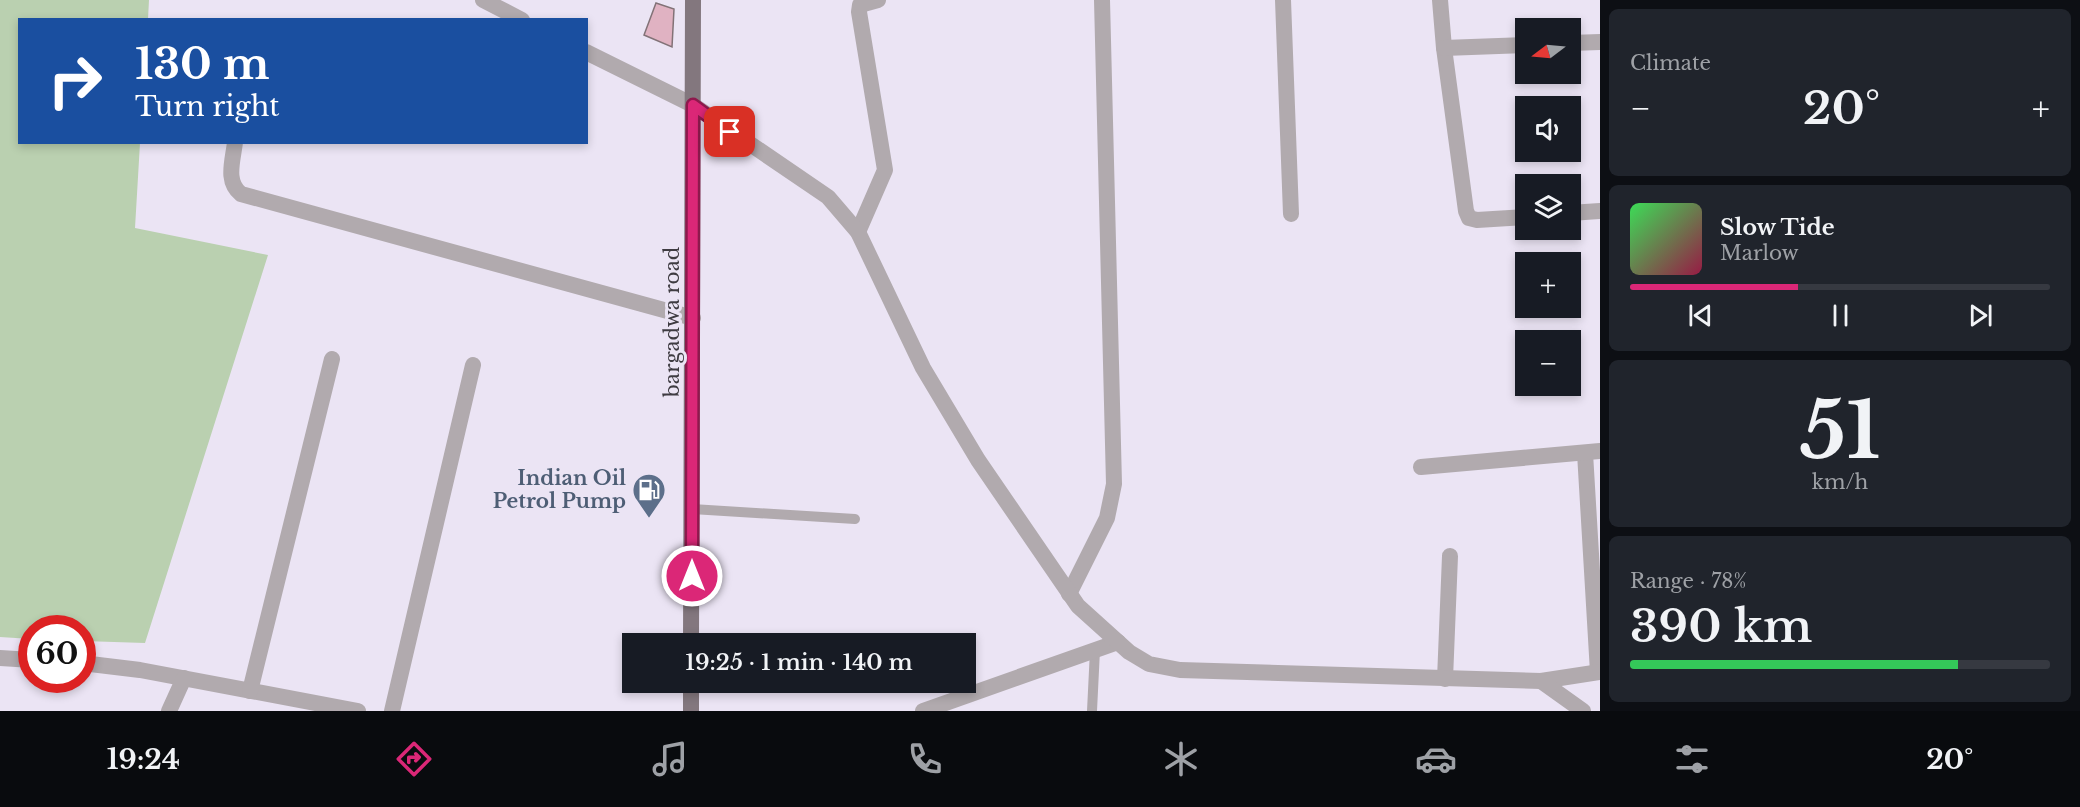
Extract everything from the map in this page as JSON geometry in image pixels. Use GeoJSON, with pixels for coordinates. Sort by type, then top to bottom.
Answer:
{"type":"FeatureCollection","features":[{"type":"Feature","properties":{"kind":"main road","name":"bargadwa road"},"geometry":{"type":"LineString","coordinates":[[691,633],[693,0]]}},
{"type":"Feature","properties":{"kind":"main road"},"geometry":{"type":"LineString","coordinates":[[691,693],[691,711]]}},
{"type":"Feature","properties":{"kind":"street"},"geometry":{"type":"LineString","coordinates":[[483,0],[518,18]]}},
{"type":"Feature","properties":{"kind":"street"},"geometry":{"type":"LineString","coordinates":[[858,232],[868,204],[882,179],[885,160],[859,12],[860,5],[878,0]]}},
{"type":"Feature","properties":{"kind":"street"},"geometry":{"type":"LineString","coordinates":[[1069,594],[1107,518],[1114,484],[1102,0]]}},
{"type":"Feature","properties":{"kind":"street"},"geometry":{"type":"LineString","coordinates":[[1283,0],[1291,214]]}},
{"type":"Feature","properties":{"kind":"street"},"geometry":{"type":"LineString","coordinates":[[1440,0],[1444,48],[1466,211],[1469,218],[1477,220],[1515,218]]}},
{"type":"Feature","properties":{"kind":"street"},"geometry":{"type":"LineString","coordinates":[[1581,43],[1600,42]]}},
{"type":"Feature","properties":{"kind":"street"},"geometry":{"type":"LineString","coordinates":[[1444,48],[1515,45]]}},
{"type":"Feature","properties":{"kind":"street"},"geometry":{"type":"LineString","coordinates":[[588,53],[693,105],[828,196],[858,232],[923,368],[978,460],[1069,594],[1078,606],[1129,652],[1149,664],[1180,670],[1541,681],[1599,672],[1593,452],[1422,467]]}},
{"type":"Feature","properties":{"kind":"street"},"geometry":{"type":"LineString","coordinates":[[235,144],[231,177],[234,188],[241,194],[693,318]]}},
{"type":"Feature","properties":{"kind":"street"},"geometry":{"type":"LineString","coordinates":[[1581,212],[1600,211]]}},
{"type":"Feature","properties":{"kind":"street"},"geometry":{"type":"LineString","coordinates":[[250,691],[332,359]]}},
{"type":"Feature","properties":{"kind":"street"},"geometry":{"type":"LineString","coordinates":[[392,711],[473,366]]}},
{"type":"Feature","properties":{"kind":"street"},"geometry":{"type":"LineString","coordinates":[[1445,679],[1450,556]]}},
{"type":"Feature","properties":{"kind":"street"},"geometry":{"type":"LineString","coordinates":[[923,711],[1118,642]]}},
{"type":"Feature","properties":{"kind":"street"},"geometry":{"type":"LineString","coordinates":[[0,658],[18,659]]}},
{"type":"Feature","properties":{"kind":"street"},"geometry":{"type":"LineString","coordinates":[[96,664],[140,669],[358,711]]}},
{"type":"Feature","properties":{"kind":"street"},"geometry":{"type":"LineString","coordinates":[[169,711],[184,678]]}},
{"type":"Feature","properties":{"kind":"street"},"geometry":{"type":"LineString","coordinates":[[1541,681],[1583,711]]}},
{"type":"Feature","properties":{"kind":"lane"},"geometry":{"type":"LineString","coordinates":[[692,509],[855,519]]}},
{"type":"Feature","properties":{"kind":"lane"},"geometry":{"type":"LineString","coordinates":[[1092,711],[1095,650]]}},
{"type":"Feature","properties":{"kind":"green space"},"geometry":{"type":"Polygon","coordinates":[[[0,0],[149,0],[148,18],[18,18],[18,144],[140,144],[135,228],[268,255],[145,643],[96,641],[96,615],[18,615],[18,638],[0,637],[0,0]]]}},
{"type":"Feature","properties":{"kind":"building"},"geometry":{"type":"Polygon","coordinates":[[[656,3],[674,9],[672,47],[644,35],[656,3]]]}},
{"type":"Feature","properties":{"kind":"place","name":"Indian Oil Petrol Pump"},"geometry":{"type":"Point","coordinates":[649,519]}},
{"type":"Feature","properties":{"kind":"route"},"geometry":{"type":"LineString","coordinates":[[692,576],[693,105],[730,132]]}}]}
